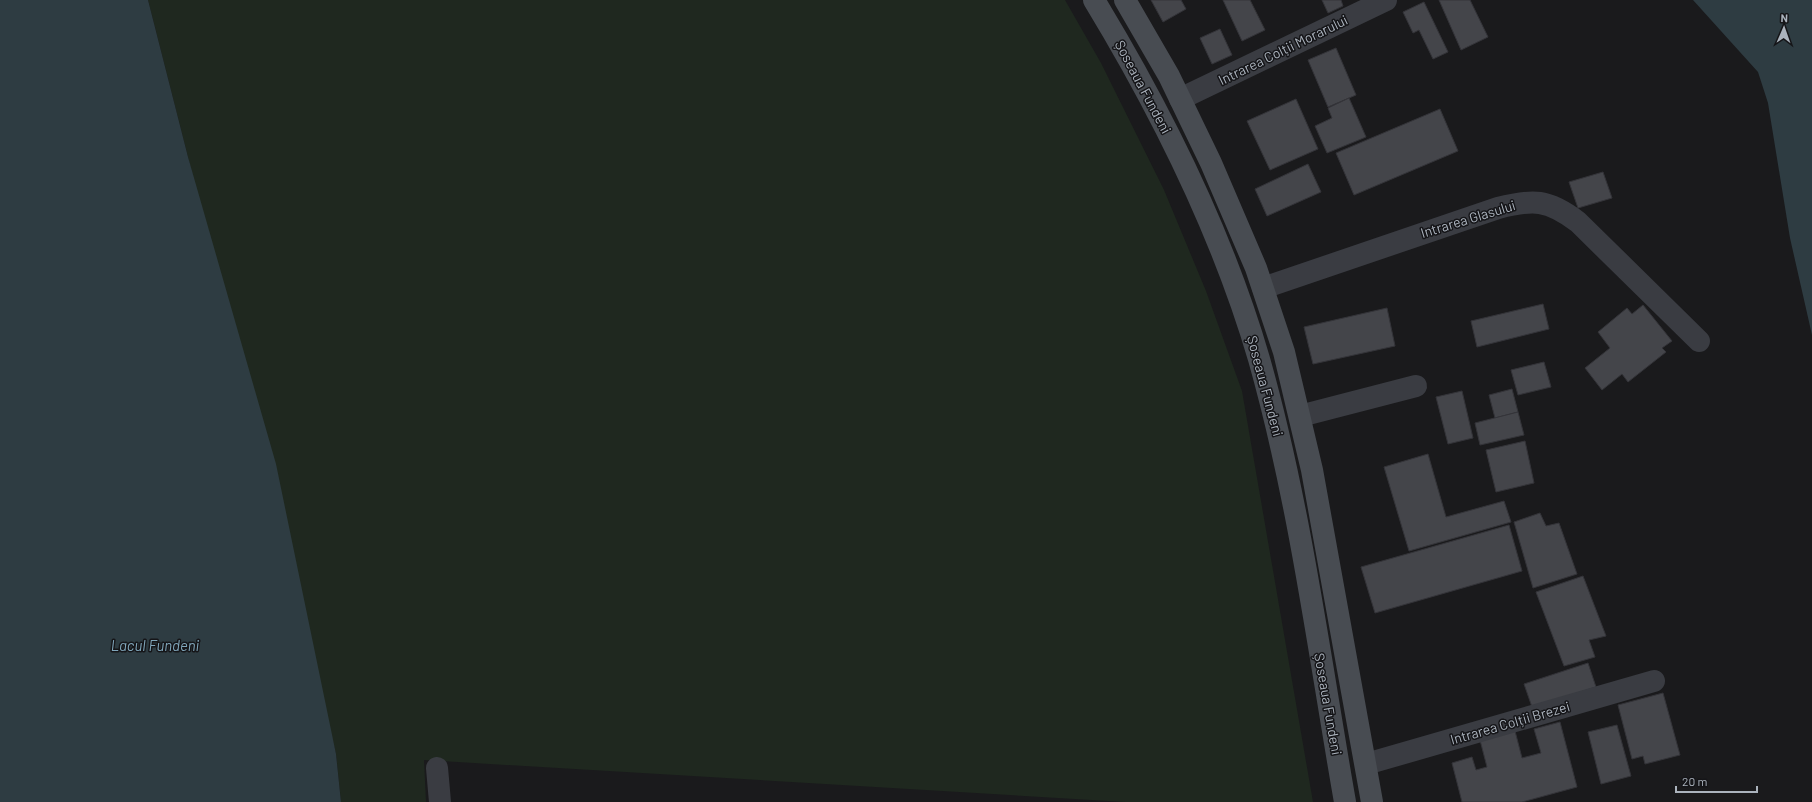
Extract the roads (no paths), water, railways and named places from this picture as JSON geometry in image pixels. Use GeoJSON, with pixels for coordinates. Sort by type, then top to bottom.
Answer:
{"type":"FeatureCollection","features":[{"type":"Feature","properties":{"kind":"main road","name":"Șoseaua Fundeni"},"geometry":{"type":"LineString","coordinates":[[1094,0],[1152,100],[1179,156],[1230,274],[1258,357],[1282,451],[1295,515],[1345,802]]}},
{"type":"Feature","properties":{"kind":"main road","name":"Șoseaua Fundeni"},"geometry":{"type":"LineString","coordinates":[[1125,0],[1180,99],[1236,220],[1263,288],[1284,352],[1300,416],[1330,563],[1372,802]]}},
{"type":"Feature","properties":{"kind":"street","name":"Intrarea Colții Morarului"},"geometry":{"type":"LineString","coordinates":[[1180,99],[1386,0]]}},
{"type":"Feature","properties":{"kind":"street","name":"Intrarea Glasului"},"geometry":{"type":"LineString","coordinates":[[1263,288],[1498,208],[1531,202],[1549,204],[1564,211],[1578,222],[1699,341]]}},
{"type":"Feature","properties":{"kind":"street"},"geometry":{"type":"LineString","coordinates":[[1300,416],[1416,386]]}},
{"type":"Feature","properties":{"kind":"street","name":"Intrarea Colții Brezei"},"geometry":{"type":"LineString","coordinates":[[1366,764],[1654,681]]}},
{"type":"Feature","properties":{"kind":"street"},"geometry":{"type":"LineString","coordinates":[[437,768],[440,802]]}},
{"type":"Feature","properties":{"kind":"water","name":"Lacul Fundeni"},"geometry":{"type":"Polygon","coordinates":[[[0,0],[148,0],[188,157],[276,464],[336,754],[341,802],[0,802],[0,0]]]}},
{"type":"Feature","properties":{"kind":"water"},"geometry":{"type":"Polygon","coordinates":[[[1693,0],[1812,0],[1812,335],[1790,238],[1768,103],[1758,72],[1693,0]]]}}]}
